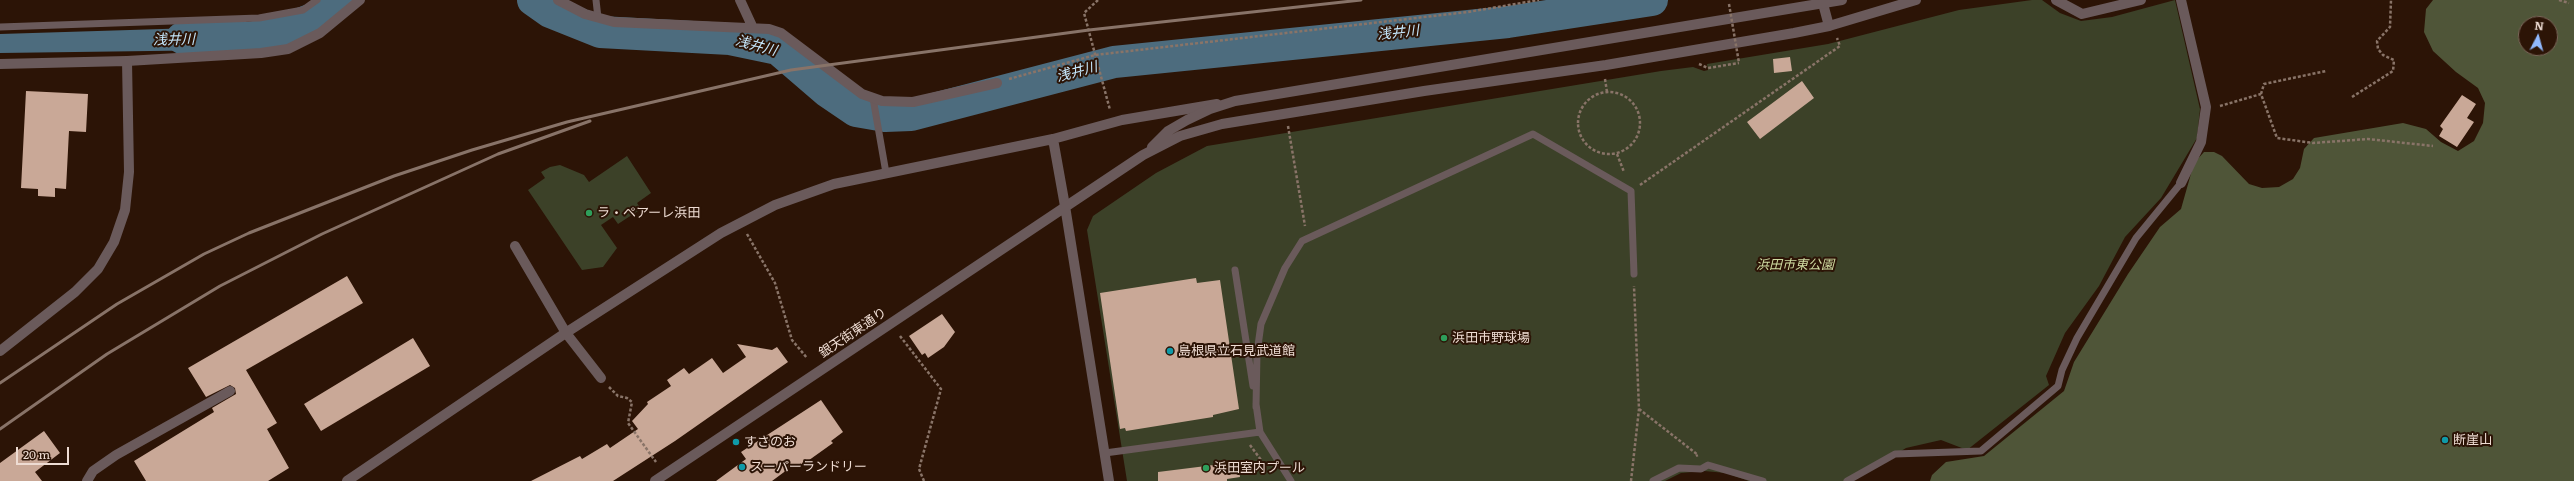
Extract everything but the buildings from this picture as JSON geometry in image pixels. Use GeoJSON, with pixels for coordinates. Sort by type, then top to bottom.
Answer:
{"type":"FeatureCollection","features":[{"type":"Feature","properties":{"kind":"street"},"geometry":{"type":"LineString","coordinates":[[0,64],[127,61],[261,53],[288,49],[320,33],[360,0]]}},
{"type":"Feature","properties":{"kind":"street"},"geometry":{"type":"LineString","coordinates":[[558,0],[572,8],[598,18],[614,22],[753,28],[781,34],[873,101],[896,103],[914,102],[996,83]]}},
{"type":"Feature","properties":{"kind":"street"},"geometry":{"type":"LineString","coordinates":[[740,0],[753,28]]}},
{"type":"Feature","properties":{"kind":"street"},"geometry":{"type":"LineString","coordinates":[[347,481],[566,333],[741,223],[804,194],[834,184],[1053,139],[1113,123],[1235,100],[1822,2],[1842,0]]}},
{"type":"Feature","properties":{"kind":"street"},"geometry":{"type":"LineString","coordinates":[[1143,155],[1180,136],[1222,124],[1424,91],[1606,65],[1829,26],[1916,0]]}},
{"type":"Feature","properties":{"kind":"street"},"geometry":{"type":"LineString","coordinates":[[2056,0],[2082,14],[2141,0]]}},
{"type":"Feature","properties":{"kind":"street"},"geometry":{"type":"LineString","coordinates":[[2181,0],[2206,107],[2201,142],[2181,183]]}},
{"type":"Feature","properties":{"kind":"street"},"geometry":{"type":"LineString","coordinates":[[1822,2],[1829,26]]}},
{"type":"Feature","properties":{"kind":"street"},"geometry":{"type":"LineString","coordinates":[[0,351],[75,292],[98,269],[114,242],[125,210],[129,172],[127,61]]}},
{"type":"Feature","properties":{"kind":"street"},"geometry":{"type":"LineString","coordinates":[[1143,155],[1168,131],[1210,109],[1235,100]]}},
{"type":"Feature","properties":{"kind":"street"},"geometry":{"type":"LineString","coordinates":[[1053,139],[1109,481]]}},
{"type":"Feature","properties":{"kind":"street","name":"銀天街東通り"},"geometry":{"type":"LineString","coordinates":[[655,481],[1143,155]]}},
{"type":"Feature","properties":{"kind":"street"},"geometry":{"type":"LineString","coordinates":[[515,246],[566,333],[601,378]]}},
{"type":"Feature","properties":{"kind":"street"},"geometry":{"type":"LineString","coordinates":[[87,481],[93,471],[116,455],[230,391]]}},
{"type":"Feature","properties":{"kind":"lane"},"geometry":{"type":"LineString","coordinates":[[0,27],[259,18],[303,10],[316,0]]}},
{"type":"Feature","properties":{"kind":"lane"},"geometry":{"type":"LineString","coordinates":[[596,0],[598,18]]}},
{"type":"Feature","properties":{"kind":"lane"},"geometry":{"type":"LineString","coordinates":[[873,101],[886,173]]}},
{"type":"Feature","properties":{"kind":"lane"},"geometry":{"type":"LineString","coordinates":[[1256,407],[1257,353],[1261,324],[1285,268],[1302,241],[1533,134],[1631,191],[1634,274]]}},
{"type":"Feature","properties":{"kind":"lane"},"geometry":{"type":"LineString","coordinates":[[1847,481],[1896,454],[1981,451],[2058,386],[2062,370],[2077,338],[2136,238],[2181,183]]}},
{"type":"Feature","properties":{"kind":"lane"},"geometry":{"type":"LineString","coordinates":[[1235,270],[1260,432],[1291,481]]}},
{"type":"Feature","properties":{"kind":"lane"},"geometry":{"type":"LineString","coordinates":[[1105,453],[1260,432]]}},
{"type":"Feature","properties":{"kind":"lane"},"geometry":{"type":"LineString","coordinates":[[1653,481],[1679,468],[1701,469],[1708,465],[1763,481]]}},
{"type":"Feature","properties":{"kind":"path"},"geometry":{"type":"LineString","coordinates":[[1098,0],[1084,13],[1113,123]]}},
{"type":"Feature","properties":{"kind":"path"},"geometry":{"type":"LineString","coordinates":[[996,83],[1095,55],[1468,12],[1539,0]]}},
{"type":"Feature","properties":{"kind":"path"},"geometry":{"type":"LineString","coordinates":[[2352,97],[2394,71],[2394,60],[2383,55],[2378,49],[2377,41],[2390,27],[2391,0]]}},
{"type":"Feature","properties":{"kind":"path"},"geometry":{"type":"LineString","coordinates":[[2559,0],[2568,3]]}},
{"type":"Feature","properties":{"kind":"path"},"geometry":{"type":"LineString","coordinates":[[1696,60],[1703,67],[1708,68],[1739,63],[1729,4]]}},
{"type":"Feature","properties":{"kind":"path"},"geometry":{"type":"LineString","coordinates":[[1631,191],[1840,46],[1837,36]]}},
{"type":"Feature","properties":{"kind":"path"},"geometry":{"type":"LineString","coordinates":[[2326,71],[2264,84],[2262,94],[2277,138],[2313,143],[2368,139],[2433,146]]}},
{"type":"Feature","properties":{"kind":"path"},"geometry":{"type":"LineString","coordinates":[[1604,78],[1607,92]]}},
{"type":"Feature","properties":{"kind":"path"},"geometry":{"type":"LineString","coordinates":[[1607,92],[1626,97],[1633,103],[1641,121],[1637,137],[1627,149],[1607,154],[1596,152],[1587,146],[1581,137],[1578,127],[1582,107],[1597,94],[1607,92]]}},
{"type":"Feature","properties":{"kind":"path"},"geometry":{"type":"LineString","coordinates":[[2206,107],[2219,106],[2262,94]]}},
{"type":"Feature","properties":{"kind":"path"},"geometry":{"type":"LineString","coordinates":[[1288,126],[1308,238]]}},
{"type":"Feature","properties":{"kind":"path"},"geometry":{"type":"LineString","coordinates":[[741,223],[775,284],[792,340],[807,358]]}},
{"type":"Feature","properties":{"kind":"path"},"geometry":{"type":"LineString","coordinates":[[1631,481],[1639,408],[1634,274]]}},
{"type":"Feature","properties":{"kind":"path"},"geometry":{"type":"LineString","coordinates":[[900,336],[941,389],[919,469],[924,481]]}},
{"type":"Feature","properties":{"kind":"path"},"geometry":{"type":"LineString","coordinates":[[601,378],[618,396],[627,398],[632,402],[628,423],[656,462]]}},
{"type":"Feature","properties":{"kind":"path"},"geometry":{"type":"LineString","coordinates":[[1639,408],[1698,455],[1692,457]]}},
{"type":"Feature","properties":{"kind":"green space","name":"浜田市東公園"},"geometry":{"type":"Polygon","coordinates":[[[2042,0],[2060,13],[2081,21],[2112,17],[2175,0],[2200,109],[2197,138],[2161,198],[2125,237],[2099,286],[2065,333],[2046,376],[2049,385],[1967,450],[1941,440],[1906,448],[1852,481],[1749,481],[1726,473],[1704,471],[1681,473],[1665,481],[1127,481],[1087,230],[1093,216],[1156,173],[1207,146],[1661,71],[1693,67],[1704,71],[1708,70],[1707,64],[1828,44],[1959,10],[2042,0]]]}},
{"type":"Feature","properties":{"kind":"green space"},"geometry":{"type":"Polygon","coordinates":[[[2433,0],[2574,0],[2574,481],[1930,481],[1932,475],[1946,462],[1984,456],[2064,391],[2074,362],[2128,274],[2160,227],[2181,209],[2194,163],[2204,152],[2214,152],[2222,156],[2249,184],[2262,188],[2279,187],[2293,179],[2300,168],[2304,149],[2314,138],[2403,123],[2426,129],[2441,142],[2458,151],[2474,141],[2483,123],[2485,103],[2478,88],[2456,72],[2433,51],[2424,32],[2426,9],[2433,0]]]}},
{"type":"Feature","properties":{"kind":"green space","name":"ラ・ペアーレ浜田"},"geometry":{"type":"Polygon","coordinates":[[[627,156],[651,193],[637,203],[641,209],[618,224],[613,217],[601,225],[617,248],[603,267],[582,270],[528,190],[545,178],[541,172],[550,167],[560,165],[584,175],[589,182],[627,156]]]}},
{"type":"Feature","properties":{"kind":"water"},"geometry":{"type":"Polygon","coordinates":[[[227,27],[226,50],[0,53],[0,34],[227,27]]]}},
{"type":"Feature","properties":{"kind":"waterway","name":"浅井川"},"geometry":{"type":"LineString","coordinates":[[182,38],[246,38],[274,34],[318,17],[338,0]]}},
{"type":"Feature","properties":{"kind":"waterway","name":"浅井川"},"geometry":{"type":"LineString","coordinates":[[533,0],[550,12],[600,32],[730,39],[778,49],[828,92],[856,111],[885,116],[911,115],[1114,62],[1508,22],[1652,0]]}},
{"type":"Feature","properties":{"kind":"railway"},"geometry":{"type":"LineString","coordinates":[[0,383],[117,304],[204,254],[249,233],[394,176],[472,150],[567,122],[791,70],[1089,30],[1361,0]]}},
{"type":"Feature","properties":{"kind":"railway"},"geometry":{"type":"LineString","coordinates":[[0,429],[107,354],[220,286],[322,234],[498,154],[590,121]]}},
{"type":"Feature","properties":{"kind":"place","name":"ラ・ペアーレ浜田"},"geometry":{"type":"Point","coordinates":[589,213]}},
{"type":"Feature","properties":{"kind":"place","name":"浜田市野球場"},"geometry":{"type":"Point","coordinates":[1444,338]}},
{"type":"Feature","properties":{"kind":"place","name":"島根県立石見武道館"},"geometry":{"type":"Point","coordinates":[1170,351]}},
{"type":"Feature","properties":{"kind":"place","name":"断崖山"},"geometry":{"type":"Point","coordinates":[2445,440]}},
{"type":"Feature","properties":{"kind":"place","name":"すさのお"},"geometry":{"type":"Point","coordinates":[736,442]}},
{"type":"Feature","properties":{"kind":"place","name":"スーパーランドリー"},"geometry":{"type":"Point","coordinates":[742,467]}},
{"type":"Feature","properties":{"kind":"place","name":"浜田室内プール"},"geometry":{"type":"Point","coordinates":[1206,468]}}]}
